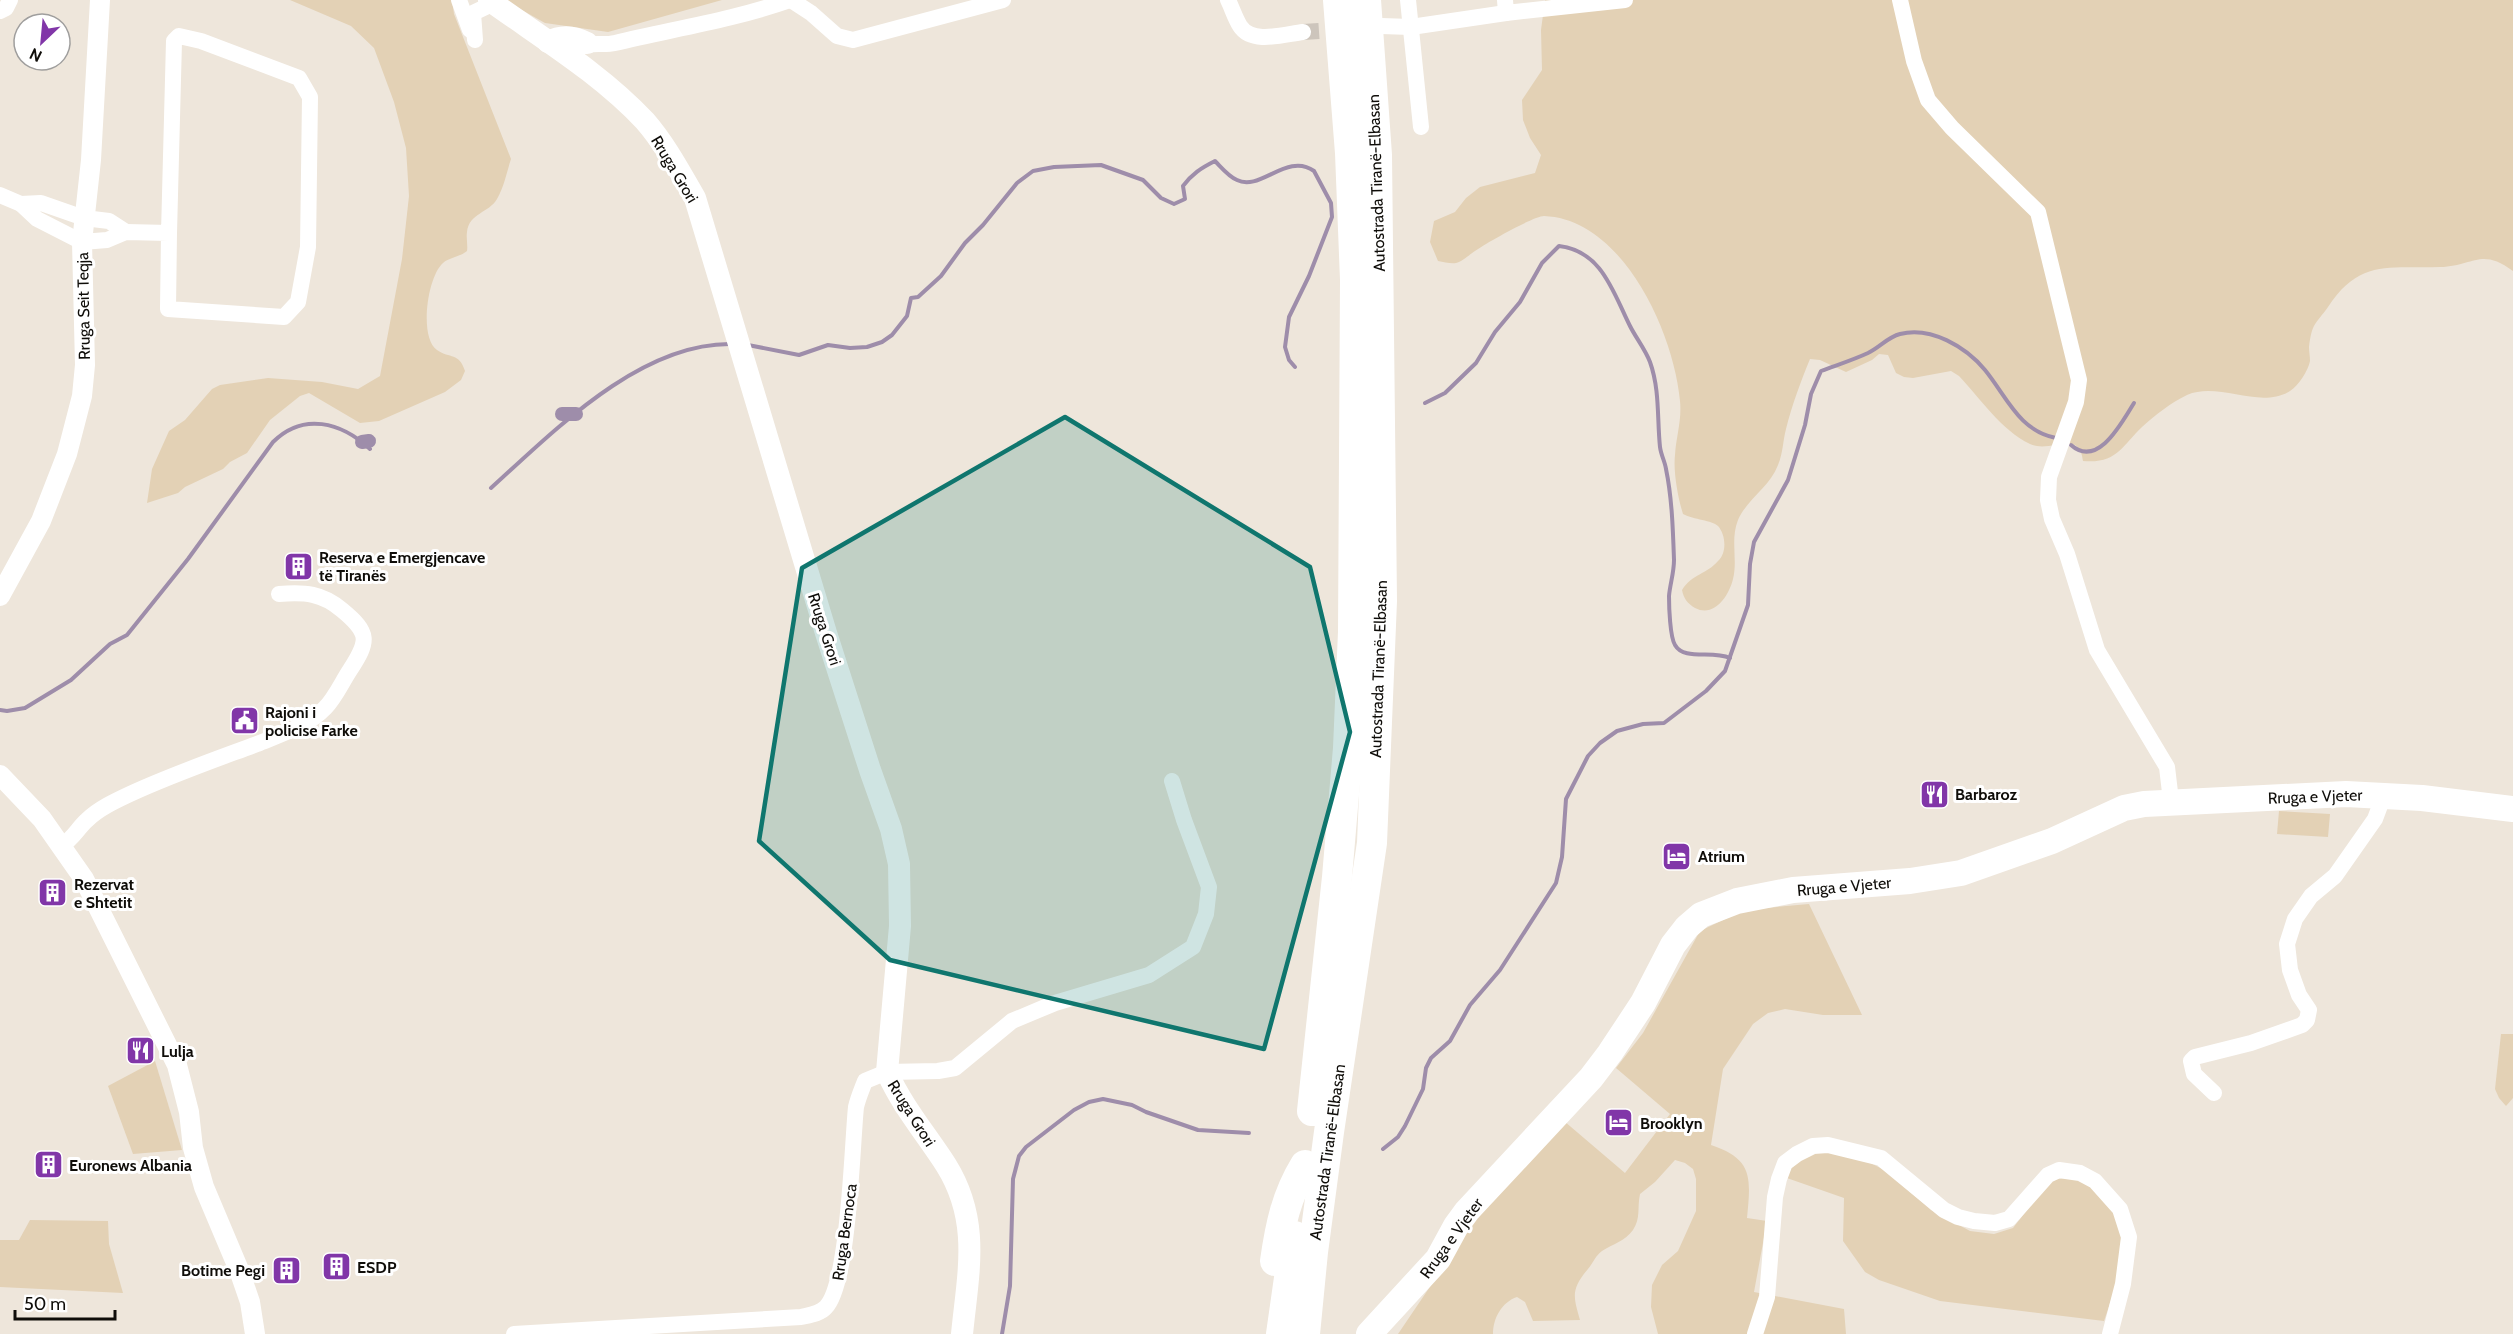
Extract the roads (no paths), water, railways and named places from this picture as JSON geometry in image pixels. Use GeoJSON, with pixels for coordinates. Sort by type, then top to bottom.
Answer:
{"type":"FeatureCollection","features":[{"type":"Feature","properties":{"kind":"highway","name":"Autostrada Tiranë-Elbasan"},"geometry":{"type":"LineString","coordinates":[[1281,1334],[1305,1165],[1337,877],[1348,748],[1353,632],[1354,280],[1350,153],[1338,0]]}},
{"type":"Feature","properties":{"kind":"highway","name":"Autostrada Tiranë-Elbasan"},"geometry":{"type":"LineString","coordinates":[[1305,1334],[1324,1165],[1372,843],[1382,601],[1377,155],[1366,0]]}},
{"type":"Feature","properties":{"kind":"highway"},"geometry":{"type":"LineString","coordinates":[[1263,1334],[1282,1219],[1294,1183],[1305,1165]]}},
{"type":"Feature","properties":{"kind":"main road","name":"Rruga Grori"},"geometry":{"type":"LineString","coordinates":[[482,4],[548,42],[587,54],[603,81],[646,122],[695,198],[826,633],[891,829],[897,856],[900,926],[887,1072],[896,1093],[947,1167],[963,1207],[970,1233],[971,1252],[962,1334]]}},
{"type":"Feature","properties":{"kind":"main road","name":"Rruga e Vjeter"},"geometry":{"type":"LineString","coordinates":[[1370,1334],[1438,1259],[1467,1211],[1591,1078],[1643,1003],[1673,945],[1687,927],[1701,915],[1737,901],[1792,890],[1910,881],[1960,873],[2052,841],[2124,808],[2171,801],[2346,794],[2384,795],[2513,809]]}},
{"type":"Feature","properties":{"kind":"street"},"geometry":{"type":"LineString","coordinates":[[0,11],[6,8],[10,0]]}},
{"type":"Feature","properties":{"kind":"street","name":"Rruga Seit Teqja"},"geometry":{"type":"LineString","coordinates":[[0,596],[45,512],[67,454],[82,396],[85,365],[82,242],[92,148],[100,0]]}},
{"type":"Feature","properties":{"kind":"street"},"geometry":{"type":"LineString","coordinates":[[459,0],[475,40],[482,4]]}},
{"type":"Feature","properties":{"kind":"street"},"geometry":{"type":"LineString","coordinates":[[587,54],[791,0],[811,13],[837,36],[853,40],[1003,0]]}},
{"type":"Feature","properties":{"kind":"street"},"geometry":{"type":"LineString","coordinates":[[1228,0],[1242,28],[1250,34],[1268,36],[1303,32]]}},
{"type":"Feature","properties":{"kind":"street"},"geometry":{"type":"LineString","coordinates":[[1408,0],[1421,127]]}},
{"type":"Feature","properties":{"kind":"street"},"geometry":{"type":"LineString","coordinates":[[1381,26],[1411,27],[1506,7],[1625,0]]}},
{"type":"Feature","properties":{"kind":"street"},"geometry":{"type":"LineString","coordinates":[[1900,0],[1914,61],[1928,100],[1952,128],[2004,176],[2038,212],[2079,380],[2076,402],[2049,477],[2048,500],[2052,519],[2067,554],[2097,650],[2167,767],[2171,801]]}},
{"type":"Feature","properties":{"kind":"street"},"geometry":{"type":"LineString","coordinates":[[179,36],[201,41],[299,78],[310,96],[308,247],[298,302],[284,317],[168,309],[169,233],[174,41],[179,36]]}},
{"type":"Feature","properties":{"kind":"street"},"geometry":{"type":"LineString","coordinates":[[0,195],[21,204],[37,219],[82,242],[107,240],[126,232],[169,233]]}},
{"type":"Feature","properties":{"kind":"street"},"geometry":{"type":"LineString","coordinates":[[21,204],[41,203],[84,218],[110,221],[126,232]]}},
{"type":"Feature","properties":{"kind":"street"},"geometry":{"type":"LineString","coordinates":[[62,845],[72,840],[86,820],[96,812],[129,795],[283,733],[326,708],[361,653],[366,641],[363,632],[343,610],[326,597],[301,592],[279,594]]}},
{"type":"Feature","properties":{"kind":"street"},"geometry":{"type":"LineString","coordinates":[[0,775],[42,819],[84,879],[177,1065],[189,1112],[193,1148],[204,1187],[246,1291],[255,1334]]}},
{"type":"Feature","properties":{"kind":"street"},"geometry":{"type":"LineString","coordinates":[[887,1072],[938,1071],[955,1068],[1012,1021],[1055,1003],[1149,975],[1193,946],[1206,914],[1209,887],[1172,781]]}},
{"type":"Feature","properties":{"kind":"street"},"geometry":{"type":"LineString","coordinates":[[2214,1093],[2194,1074],[2191,1061],[2195,1057],[2251,1043],[2302,1025],[2307,1020],[2309,1010],[2299,995],[2290,970],[2287,944],[2295,920],[2311,896],[2335,876],[2375,819],[2384,795]]}},
{"type":"Feature","properties":{"kind":"street","name":"Rruga Bernoca"},"geometry":{"type":"LineString","coordinates":[[514,1334],[801,1317],[828,1306],[839,1278],[853,1161],[857,1104],[866,1081],[887,1072]]}},
{"type":"Feature","properties":{"kind":"street"},"geometry":{"type":"LineString","coordinates":[[1755,1334],[1767,1297],[1775,1197],[1785,1163],[1813,1146],[1828,1145],[1881,1158],[1944,1210],[1974,1221],[1995,1223],[2009,1219],[2048,1175],[2058,1170],[2080,1173],[2095,1181],[2120,1209],[2129,1237],[2123,1284],[2110,1334]]}},
{"type":"Feature","properties":{"kind":"waterway"},"geometry":{"type":"LineString","coordinates":[[748,345],[799,355],[828,345],[850,348],[867,347],[882,342],[892,335],[907,316],[911,298],[918,297],[941,276],[965,243],[983,225],[1017,183],[1033,171],[1054,167],[1101,165],[1143,180],[1161,198],[1174,204],[1185,199],[1183,186],[1190,178],[1215,161],[1225,172],[1237,180],[1246,182],[1255,181],[1294,166],[1304,166],[1314,171],[1331,203],[1332,217],[1309,276],[1289,317],[1285,347],[1289,360],[1295,367]]}},
{"type":"Feature","properties":{"kind":"waterway"},"geometry":{"type":"LineString","coordinates":[[1425,403],[1445,393],[1476,363],[1495,332],[1520,302],[1542,263],[1559,246],[1574,249],[1586,256],[1596,265],[1611,287],[1648,357],[1653,373],[1657,394],[1660,447],[1668,480],[1672,514],[1674,560],[1669,601],[1673,641],[1679,650],[1685,653],[1730,658]]}},
{"type":"Feature","properties":{"kind":"waterway"},"geometry":{"type":"LineString","coordinates":[[1383,1149],[1398,1137],[1405,1126],[1423,1089],[1426,1068],[1431,1058],[1450,1041],[1470,1005],[1500,970],[1556,883],[1562,857],[1566,799],[1588,756],[1600,743],[1617,731],[1643,724],[1664,723],[1706,691],[1725,671],[1748,605],[1750,564],[1754,542],[1788,480],[1805,425],[1811,394],[1821,371],[1868,353],[1900,334],[1912,332],[1936,336],[1958,346],[1977,362],[2023,421],[2043,434],[2056,438]]}},
{"type":"Feature","properties":{"kind":"waterway"},"geometry":{"type":"LineString","coordinates":[[491,488],[571,417],[632,374],[664,358],[697,348],[731,344]]}},
{"type":"Feature","properties":{"kind":"waterway"},"geometry":{"type":"LineString","coordinates":[[2071,445],[2081,451],[2091,451],[2100,447],[2116,431],[2134,403]]}},
{"type":"Feature","properties":{"kind":"waterway"},"geometry":{"type":"LineString","coordinates":[[562,414],[576,414]]}},
{"type":"Feature","properties":{"kind":"waterway"},"geometry":{"type":"LineString","coordinates":[[0,710],[25,708],[71,680],[110,644],[127,635],[188,559],[273,442],[285,433],[309,424],[322,424],[347,432],[370,449]]}},
{"type":"Feature","properties":{"kind":"waterway"},"geometry":{"type":"LineString","coordinates":[[362,442],[369,441]]}},
{"type":"Feature","properties":{"kind":"waterway"},"geometry":{"type":"LineString","coordinates":[[1002,1334],[1010,1286],[1013,1179],[1019,1156],[1026,1147],[1074,1110],[1089,1102],[1103,1099],[1132,1105],[1198,1130],[1249,1133]]}},
{"type":"Feature","properties":{"kind":"tunnel"},"geometry":{"type":"LineString","coordinates":[[1303,32],[1347,29]]}},
{"type":"Feature","properties":{"kind":"place","name":"Reserva e Emergjencave të Tiranës"},"geometry":{"type":"Point","coordinates":[298,566]}},
{"type":"Feature","properties":{"kind":"place","name":"Rajoni i policise Farke"},"geometry":{"type":"Point","coordinates":[244,721]}},
{"type":"Feature","properties":{"kind":"place","name":"Barbaroz"},"geometry":{"type":"Point","coordinates":[1934,794]}},
{"type":"Feature","properties":{"kind":"place","name":"Atrium"},"geometry":{"type":"Point","coordinates":[1677,856]}},
{"type":"Feature","properties":{"kind":"place","name":"Rezervat e Shtetit"},"geometry":{"type":"Point","coordinates":[53,893]}},
{"type":"Feature","properties":{"kind":"place","name":"Lulja"},"geometry":{"type":"Point","coordinates":[140,1051]}},
{"type":"Feature","properties":{"kind":"place","name":"Brooklyn"},"geometry":{"type":"Point","coordinates":[1619,1123]}},
{"type":"Feature","properties":{"kind":"place","name":"Euronews Albania"},"geometry":{"type":"Point","coordinates":[48,1165]}},
{"type":"Feature","properties":{"kind":"place","name":"ESDP"},"geometry":{"type":"Point","coordinates":[336,1267]}},
{"type":"Feature","properties":{"kind":"place","name":"Botime Pegi"},"geometry":{"type":"Point","coordinates":[286,1270]}}]}
